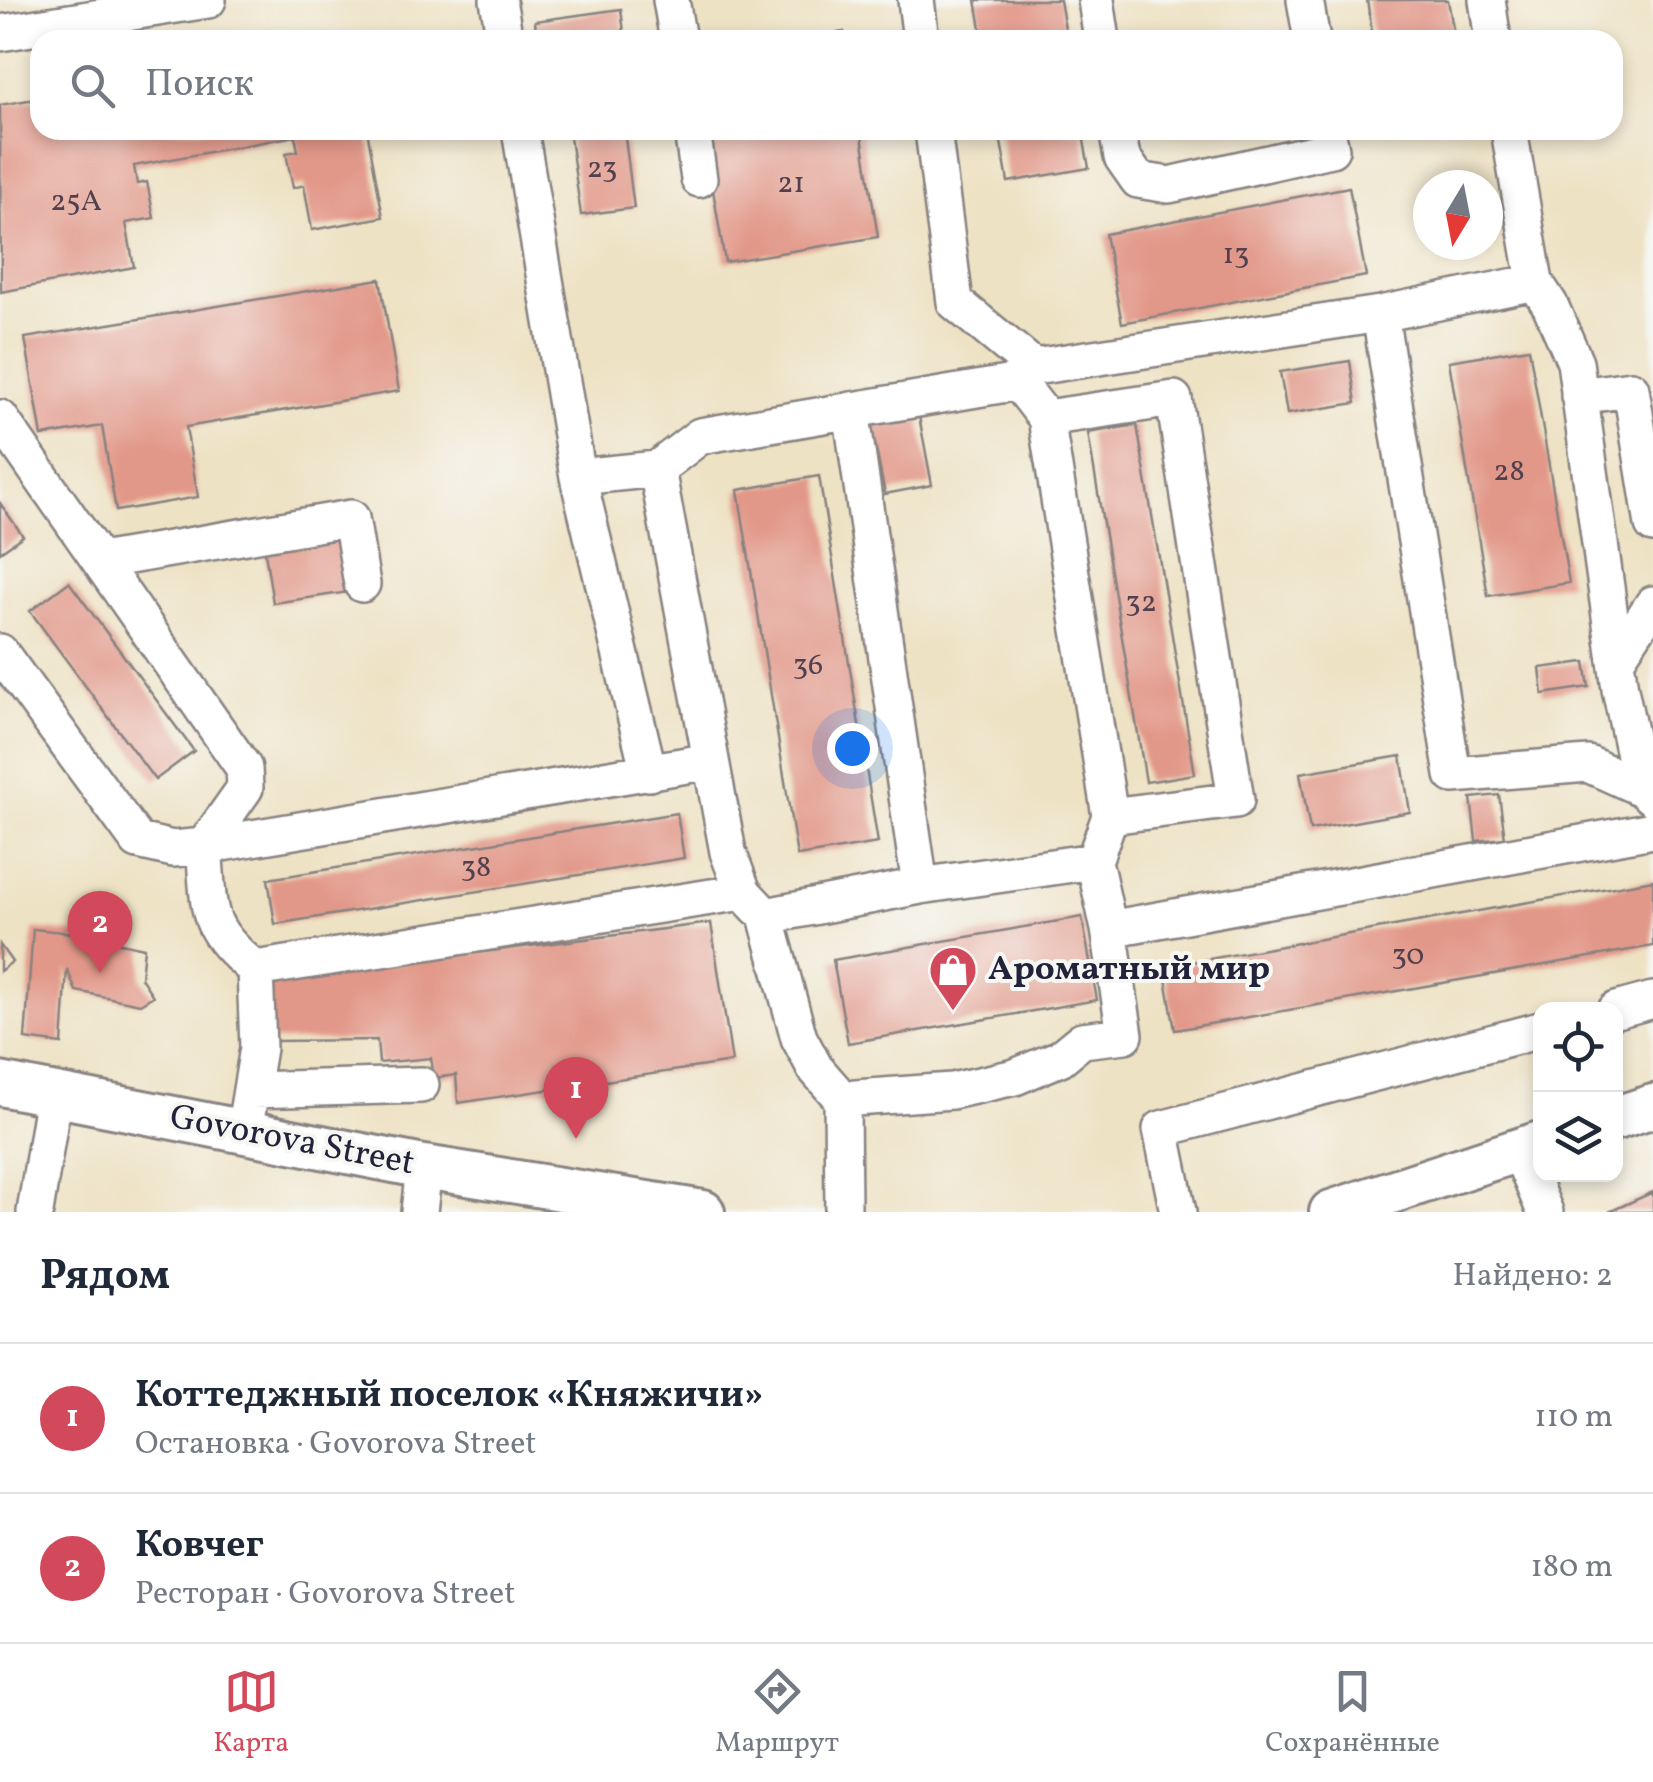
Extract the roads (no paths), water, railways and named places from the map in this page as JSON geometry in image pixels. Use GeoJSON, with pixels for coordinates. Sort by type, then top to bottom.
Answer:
{"type":"FeatureCollection","features":[{"type":"Feature","properties":{"kind":"main road","name":"Govorova Street"},"geometry":{"type":"LineString","coordinates":[[0,1084],[424,1167],[703,1212]]}},
{"type":"Feature","properties":{"kind":"main road"},"geometry":{"type":"LineString","coordinates":[[1623,1116],[1653,1106]]}},
{"type":"Feature","properties":{"kind":"main road"},"geometry":{"type":"LineString","coordinates":[[1331,1212],[1530,1146]]}},
{"type":"Feature","properties":{"kind":"street"},"geometry":{"type":"LineString","coordinates":[[0,33],[208,0]]}},
{"type":"Feature","properties":{"kind":"street"},"geometry":{"type":"LineString","coordinates":[[498,0],[503,30]]}},
{"type":"Feature","properties":{"kind":"street"},"geometry":{"type":"LineString","coordinates":[[672,0],[676,30]]}},
{"type":"Feature","properties":{"kind":"street"},"geometry":{"type":"LineString","coordinates":[[916,0],[920,30]]}},
{"type":"Feature","properties":{"kind":"street"},"geometry":{"type":"LineString","coordinates":[[1096,0],[1100,30]]}},
{"type":"Feature","properties":{"kind":"street"},"geometry":{"type":"LineString","coordinates":[[1305,0],[1310,30]]}},
{"type":"Feature","properties":{"kind":"street"},"geometry":{"type":"LineString","coordinates":[[1486,0],[1492,30]]}},
{"type":"Feature","properties":{"kind":"street"},"geometry":{"type":"LineString","coordinates":[[522,140],[578,477],[650,773]]}},
{"type":"Feature","properties":{"kind":"street"},"geometry":{"type":"LineString","coordinates":[[693,140],[699,179]]}},
{"type":"Feature","properties":{"kind":"street"},"geometry":{"type":"LineString","coordinates":[[842,1099],[952,1091],[1015,1077],[1060,1058],[1082,1040],[1125,1035],[1094,861],[1110,816],[1046,418],[1026,374],[956,302],[934,140]]}},
{"type":"Feature","properties":{"kind":"street"},"geometry":{"type":"LineString","coordinates":[[1119,140],[1122,157],[1138,180],[1169,185],[1331,149],[1329,140]]}},
{"type":"Feature","properties":{"kind":"street"},"geometry":{"type":"LineString","coordinates":[[1511,140],[1535,282],[1550,305],[1575,362],[1647,793]]}},
{"type":"Feature","properties":{"kind":"street"},"geometry":{"type":"LineString","coordinates":[[578,477],[657,469],[700,436],[1026,374],[1380,314],[1535,282]]}},
{"type":"Feature","properties":{"kind":"street"},"geometry":{"type":"LineString","coordinates":[[1380,314],[1453,775],[1588,764],[1647,793]]}},
{"type":"Feature","properties":{"kind":"street"},"geometry":{"type":"LineString","coordinates":[[1580,396],[1642,387],[1653,524]]}},
{"type":"Feature","properties":{"kind":"street"},"geometry":{"type":"LineString","coordinates":[[1046,418],[1174,399],[1236,800],[1110,816]]}},
{"type":"Feature","properties":{"kind":"street"},"geometry":{"type":"LineString","coordinates":[[851,410],[920,886]]}},
{"type":"Feature","properties":{"kind":"street"},"geometry":{"type":"LineString","coordinates":[[0,418],[244,768],[246,788],[204,846],[211,920],[226,946],[255,970],[1094,861]]}},
{"type":"Feature","properties":{"kind":"street"},"geometry":{"type":"LineString","coordinates":[[657,469],[728,852],[754,904],[799,1038],[814,1068],[842,1099],[842,1212]]}},
{"type":"Feature","properties":{"kind":"street"},"geometry":{"type":"LineString","coordinates":[[100,561],[351,518],[362,584]]}},
{"type":"Feature","properties":{"kind":"street"},"geometry":{"type":"LineString","coordinates":[[1630,677],[1653,604]]}},
{"type":"Feature","properties":{"kind":"street"},"geometry":{"type":"LineString","coordinates":[[0,652],[138,842],[173,848],[711,762]]}},
{"type":"Feature","properties":{"kind":"street"},"geometry":{"type":"LineString","coordinates":[[1109,930],[1653,830]]}},
{"type":"Feature","properties":{"kind":"street"},"geometry":{"type":"LineString","coordinates":[[244,1132],[258,1048],[255,970]]}},
{"type":"Feature","properties":{"kind":"street"},"geometry":{"type":"LineString","coordinates":[[1623,1008],[1653,1000]]}},
{"type":"Feature","properties":{"kind":"street"},"geometry":{"type":"LineString","coordinates":[[1178,1212],[1161,1129],[1533,1032]]}},
{"type":"Feature","properties":{"kind":"street"},"geometry":{"type":"LineString","coordinates":[[251,1090],[421,1085]]}},
{"type":"Feature","properties":{"kind":"street"},"geometry":{"type":"LineString","coordinates":[[35,1212],[54,1095]]}},
{"type":"Feature","properties":{"kind":"street"},"geometry":{"type":"LineString","coordinates":[[1530,1146],[1545,1212]]}},
{"type":"Feature","properties":{"kind":"street"},"geometry":{"type":"LineString","coordinates":[[420,1212],[424,1167]]}},
{"type":"Feature","properties":{"kind":"place","name":"Ковчег"},"geometry":{"type":"Point","coordinates":[100,973]}},
{"type":"Feature","properties":{"kind":"place","name":"Ароматный мир"},"geometry":{"type":"Point","coordinates":[953,1012]}},
{"type":"Feature","properties":{"kind":"place","name":"Коттеджный поселок «Княжичи»"},"geometry":{"type":"Point","coordinates":[576,1139]}}]}
